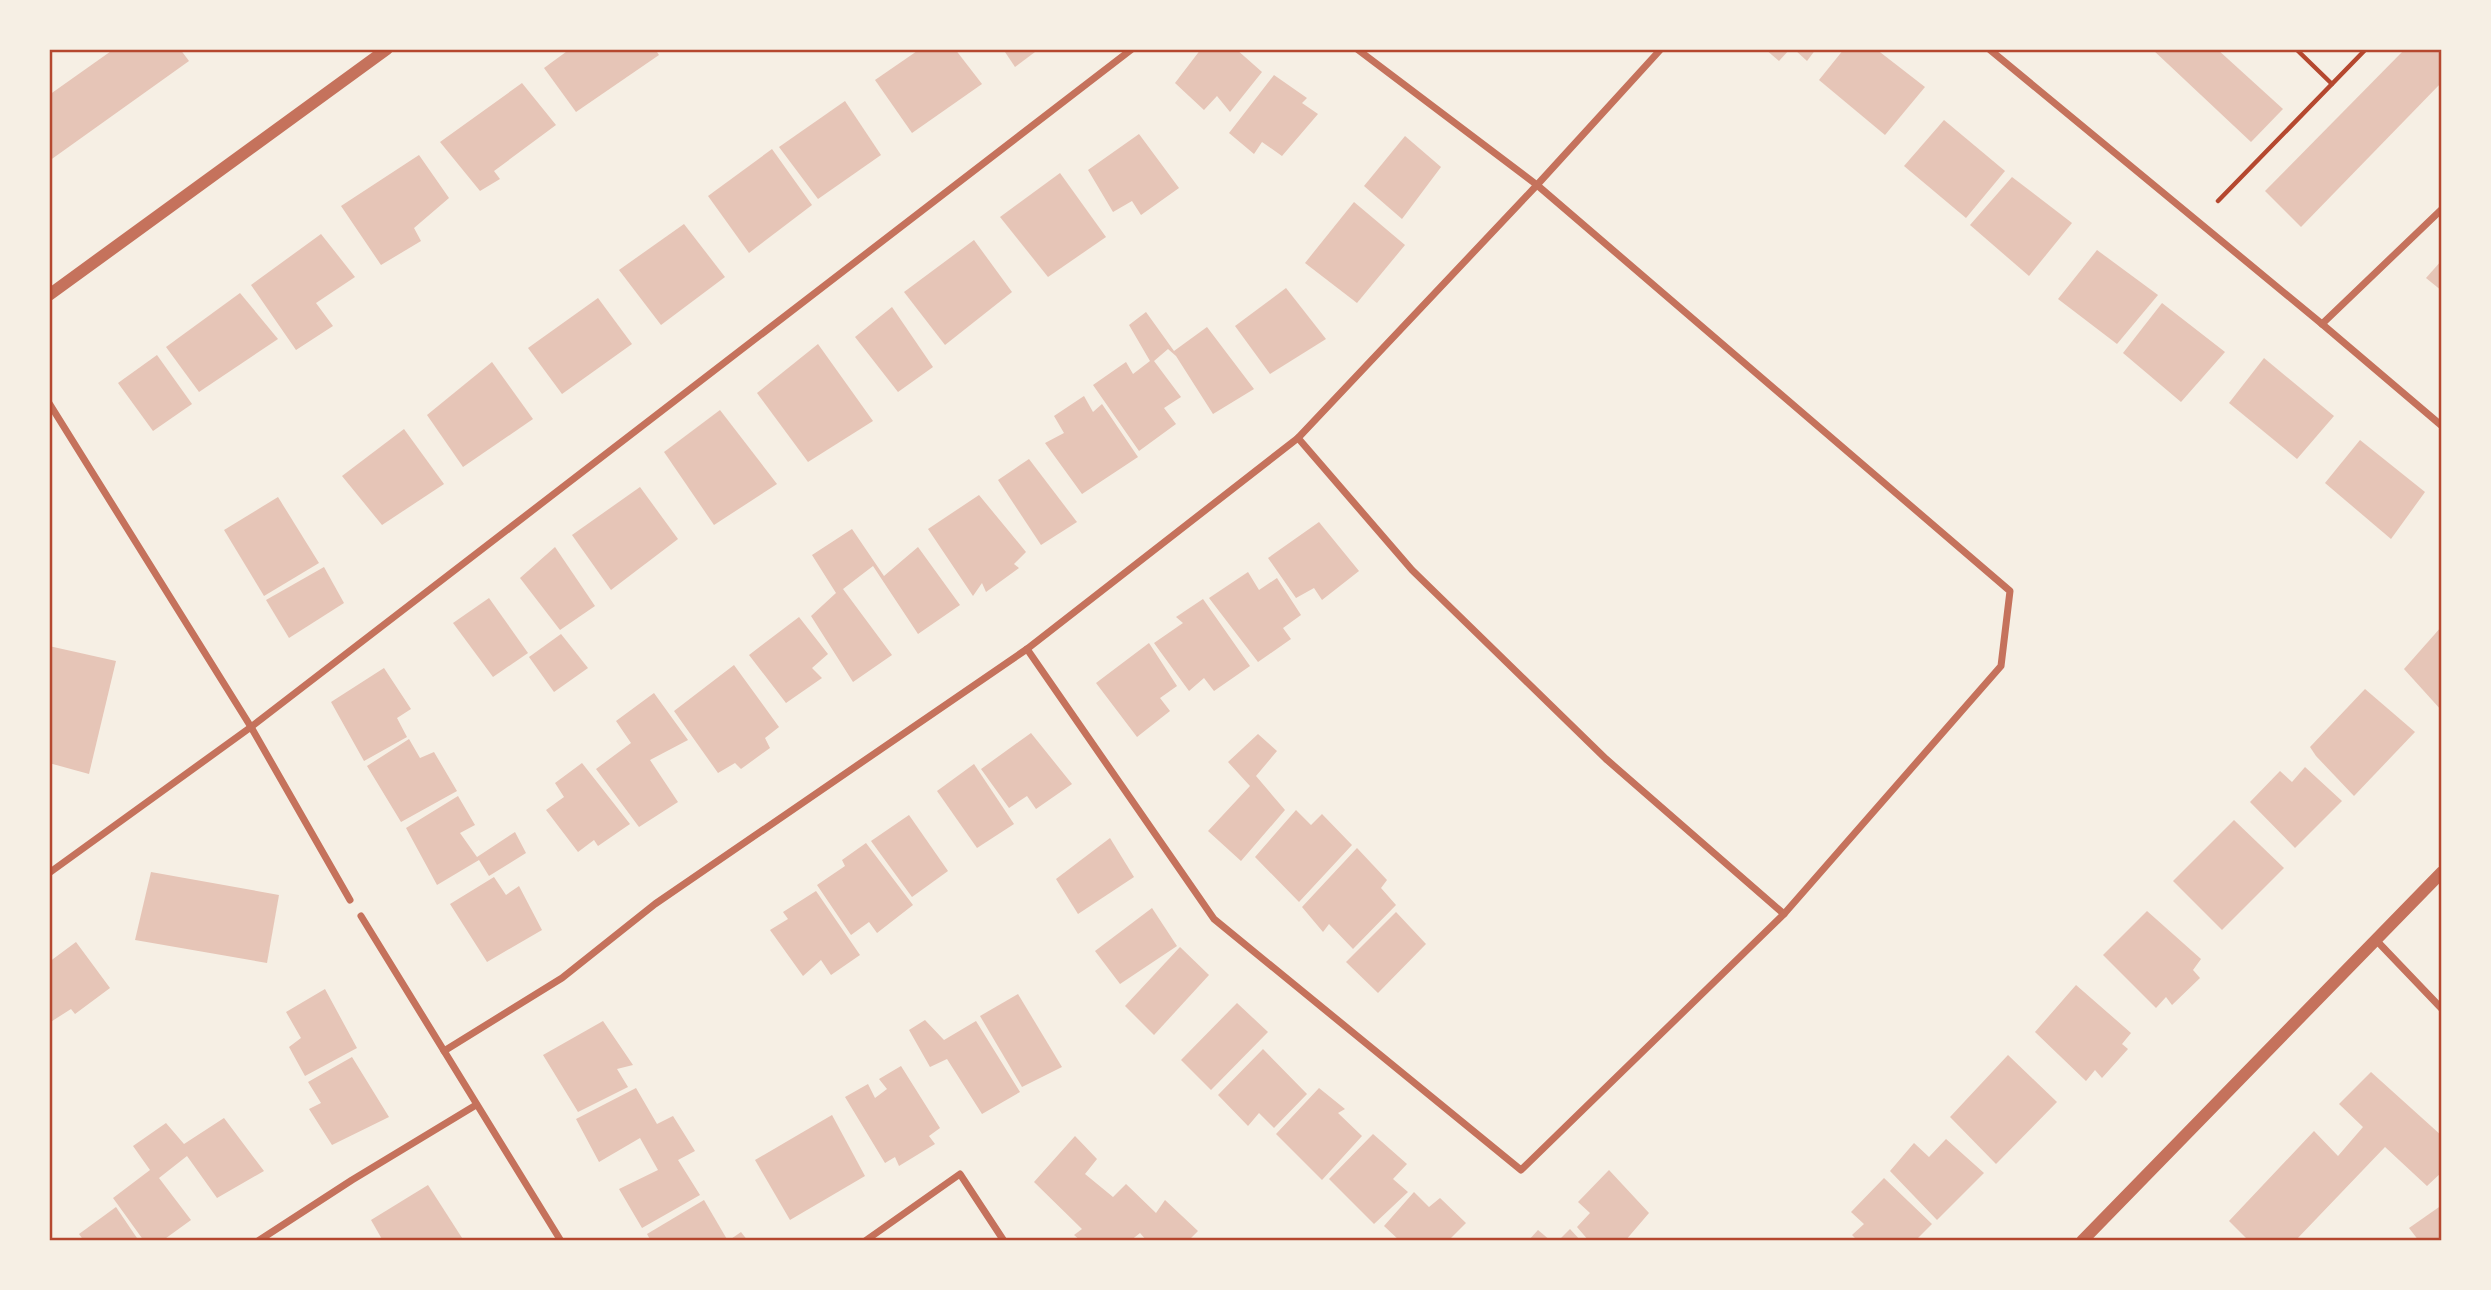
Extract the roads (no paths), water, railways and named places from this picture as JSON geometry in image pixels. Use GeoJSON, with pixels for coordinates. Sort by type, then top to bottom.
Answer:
{"type":"FeatureCollection","features":[{"type":"Feature","properties":{"kind":"street"},"geometry":{"type":"LineString","coordinates":[[49,295],[387,49]]}},
{"type":"Feature","properties":{"kind":"street"},"geometry":{"type":"LineString","coordinates":[[49,873],[251,727],[1132,49]]}},
{"type":"Feature","properties":{"kind":"street"},"geometry":{"type":"LineString","coordinates":[[1027,649],[1214,919],[1521,1170],[1784,914],[2001,666],[2010,591],[1537,185],[1357,49]]}},
{"type":"Feature","properties":{"kind":"street"},"geometry":{"type":"LineString","coordinates":[[444,1051],[562,978],[655,904],[1027,649],[1298,438],[1537,185],[1661,49]]}},
{"type":"Feature","properties":{"kind":"street"},"geometry":{"type":"LineString","coordinates":[[1989,49],[2442,426]]}},
{"type":"Feature","properties":{"kind":"street"},"geometry":{"type":"LineString","coordinates":[[2322,324],[2442,209]]}},
{"type":"Feature","properties":{"kind":"street"},"geometry":{"type":"LineString","coordinates":[[49,403],[251,727],[350,900]]}},
{"type":"Feature","properties":{"kind":"street"},"geometry":{"type":"LineString","coordinates":[[1298,438],[1422,580],[1606,759],[1784,914]]}},
{"type":"Feature","properties":{"kind":"street"},"geometry":{"type":"LineString","coordinates":[[2082,1241],[2442,872]]}},
{"type":"Feature","properties":{"kind":"street"},"geometry":{"type":"LineString","coordinates":[[361,916],[561,1241]]}},
{"type":"Feature","properties":{"kind":"street"},"geometry":{"type":"LineString","coordinates":[[2376,940],[2442,1009]]}},
{"type":"Feature","properties":{"kind":"street"},"geometry":{"type":"LineString","coordinates":[[258,1241],[476,1105]]}},
{"type":"Feature","properties":{"kind":"street"},"geometry":{"type":"LineString","coordinates":[[864,1241],[960,1174],[1004,1241]]}}]}
